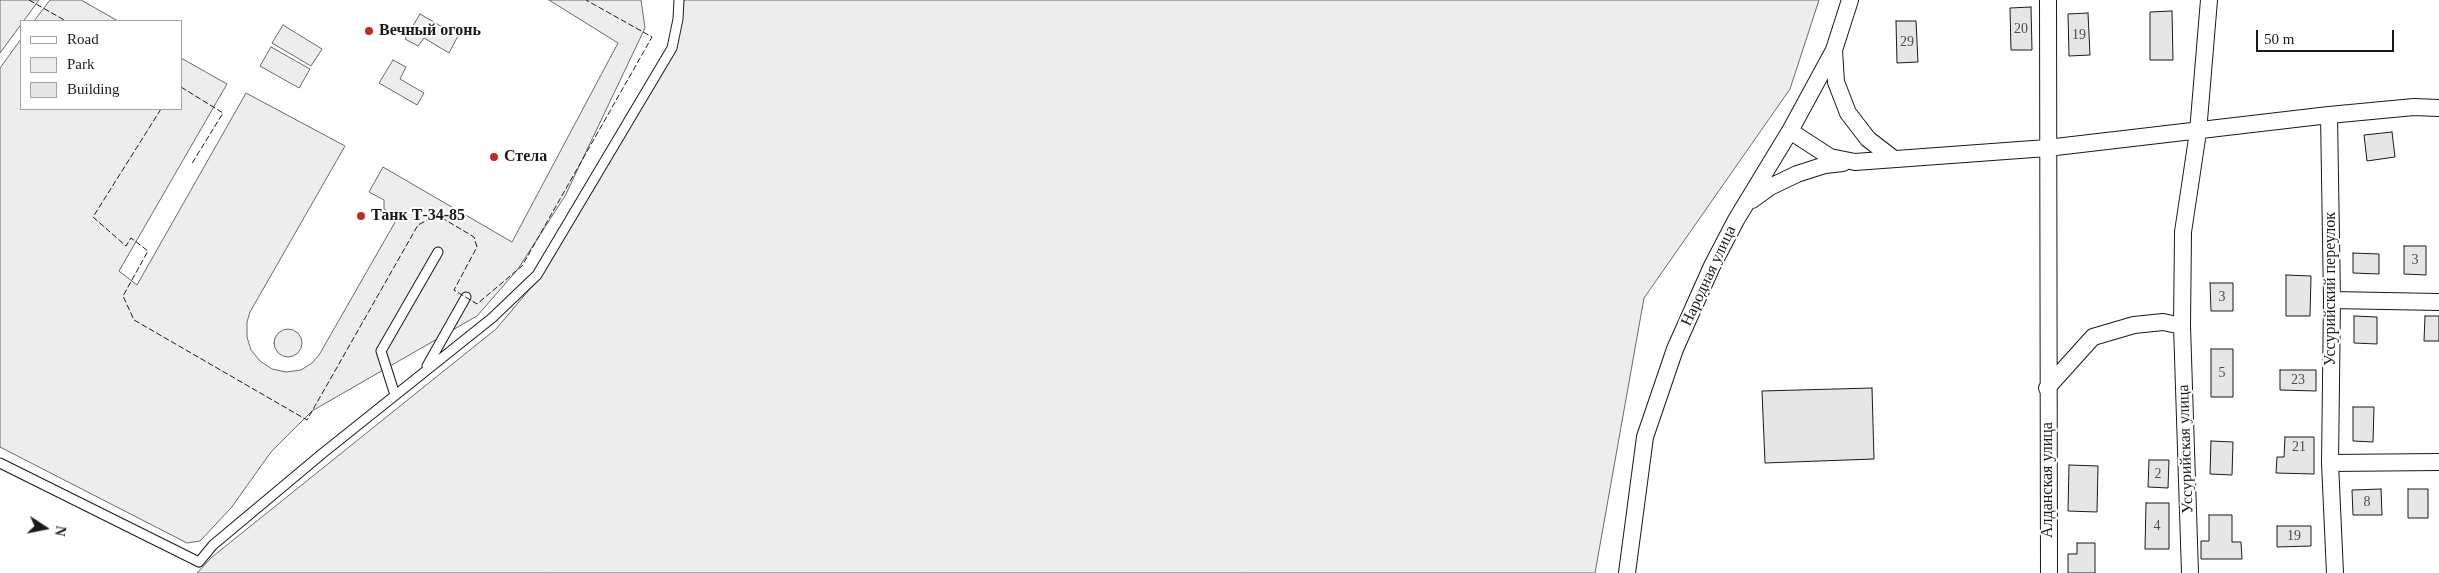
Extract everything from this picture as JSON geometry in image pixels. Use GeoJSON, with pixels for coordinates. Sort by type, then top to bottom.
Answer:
{"type":"FeatureCollection","features":[{"type":"Feature","properties":{"kind":"street","name":"Народная улица"},"geometry":{"type":"LineString","coordinates":[[1627,573],[1645,437],[1676,349],[1712,266],[1744,206],[1790,131],[1834,50],[1850,0]]}},
{"type":"Feature","properties":{"kind":"street","name":"Алданская улица"},"geometry":{"type":"LineString","coordinates":[[2048,0],[2049,102],[2046,118],[2049,573]]}},
{"type":"Feature","properties":{"kind":"street","name":"Уссурийская улица"},"geometry":{"type":"LineString","coordinates":[[2190,573],[2182,326],[2183,232],[2198,132],[2209,0]]}},
{"type":"Feature","properties":{"kind":"street"},"geometry":{"type":"LineString","coordinates":[[1834,50],[1836,82],[1848,113],[1868,140],[1894,159]]}},
{"type":"Feature","properties":{"kind":"street"},"geometry":{"type":"LineString","coordinates":[[1744,206],[1770,187],[1796,174],[1825,165],[2047,148],[2198,132],[2329,115],[2414,107],[2439,108]]}},
{"type":"Feature","properties":{"kind":"street","name":"Уссурийский переулок"},"geometry":{"type":"LineString","coordinates":[[2329,115],[2332,300],[2330,463],[2335,573]]}},
{"type":"Feature","properties":{"kind":"street"},"geometry":{"type":"LineString","coordinates":[[1790,131],[1830,157],[1854,162]]}},
{"type":"Feature","properties":{"kind":"street"},"geometry":{"type":"LineString","coordinates":[[2332,300],[2439,302]]}},
{"type":"Feature","properties":{"kind":"street"},"geometry":{"type":"LineString","coordinates":[[2047,388],[2094,337],[2134,325],[2163,322],[2182,326]]}},
{"type":"Feature","properties":{"kind":"street"},"geometry":{"type":"LineString","coordinates":[[2330,463],[2439,462]]}},
{"type":"Feature","properties":{"kind":"lane"},"geometry":{"type":"LineString","coordinates":[[0,463],[199,562],[213,544],[395,394],[492,318],[537,275],[672,48],[678,19],[678,0]]}},
{"type":"Feature","properties":{"kind":"lane"},"geometry":{"type":"LineString","coordinates":[[395,394],[381,351],[438,252]]}},
{"type":"Feature","properties":{"kind":"lane"},"geometry":{"type":"LineString","coordinates":[[424,371],[466,297]]}},
{"type":"Feature","properties":{"kind":"green space"},"geometry":{"type":"Polygon","coordinates":[[[0,0],[39,0],[24,20],[20,20],[20,26],[0,53],[0,0]]]}},
{"type":"Feature","properties":{"kind":"green space"},"geometry":{"type":"Polygon","coordinates":[[[50,0],[81,0],[116,20],[35,20],[50,0]]]}},
{"type":"Feature","properties":{"kind":"green space"},"geometry":{"type":"Polygon","coordinates":[[[549,0],[641,0],[645,28],[565,196],[518,269],[477,316],[312,411],[271,452],[231,508],[200,541],[187,543],[0,447],[0,68],[20,40],[20,110],[182,110],[182,59],[227,84],[119,271],[137,285],[246,93],[345,146],[250,312],[247,322],[247,337],[251,350],[260,361],[272,369],[286,372],[301,370],[312,363],[319,355],[398,217],[384,209],[384,200],[369,192],[383,167],[512,242],[618,43],[549,0]]]}},
{"type":"Feature","properties":{"kind":"green space"},"geometry":{"type":"Polygon","coordinates":[[[684,0],[1819,0],[1790,89],[1644,298],[1595,573],[197,573],[212,557],[496,329],[540,277],[677,38],[684,0]]]}},
{"type":"Feature","properties":{"kind":"green space"},"geometry":{"type":"Polygon","coordinates":[[[420,14],[458,36],[449,53],[424,38],[418,46],[405,39],[420,14]]]}},
{"type":"Feature","properties":{"kind":"green space"},"geometry":{"type":"Polygon","coordinates":[[[283,25],[322,49],[311,66],[272,43],[283,25]]]}},
{"type":"Feature","properties":{"kind":"green space"},"geometry":{"type":"Polygon","coordinates":[[[271,47],[310,69],[299,88],[260,66],[271,47]]]}},
{"type":"Feature","properties":{"kind":"green space"},"geometry":{"type":"Polygon","coordinates":[[[393,60],[406,67],[400,79],[424,93],[417,105],[379,83],[393,60]]]}},
{"type":"Feature","properties":{"kind":"green space"},"geometry":{"type":"Polygon","coordinates":[[[288,329],[298,333],[302,343],[298,353],[288,357],[278,353],[274,343],[278,333],[288,329]]]}},
{"type":"Feature","properties":{"kind":"building"},"geometry":{"type":"Polygon","coordinates":[[[2031,7],[2032,50],[2011,50],[2010,8],[2031,7]]]}},
{"type":"Feature","properties":{"kind":"building"},"geometry":{"type":"Polygon","coordinates":[[[2172,11],[2173,60],[2150,60],[2150,12],[2172,11]]]}},
{"type":"Feature","properties":{"kind":"building"},"geometry":{"type":"Polygon","coordinates":[[[2088,13],[2090,55],[2069,56],[2068,14],[2088,13]]]}},
{"type":"Feature","properties":{"kind":"building"},"geometry":{"type":"Polygon","coordinates":[[[1896,21],[1916,21],[1918,62],[1897,63],[1896,21]]]}},
{"type":"Feature","properties":{"kind":"building"},"geometry":{"type":"Polygon","coordinates":[[[2392,132],[2395,157],[2367,161],[2364,135],[2392,132]]]}},
{"type":"Feature","properties":{"kind":"building"},"geometry":{"type":"Polygon","coordinates":[[[2404,246],[2426,246],[2426,275],[2404,274],[2404,246]]]}},
{"type":"Feature","properties":{"kind":"building"},"geometry":{"type":"Polygon","coordinates":[[[2353,253],[2379,254],[2379,274],[2353,273],[2353,253]]]}},
{"type":"Feature","properties":{"kind":"building"},"geometry":{"type":"Polygon","coordinates":[[[2286,275],[2311,276],[2310,316],[2286,316],[2286,275]]]}},
{"type":"Feature","properties":{"kind":"building"},"geometry":{"type":"Polygon","coordinates":[[[2210,283],[2233,283],[2233,311],[2211,311],[2210,283]]]}},
{"type":"Feature","properties":{"kind":"building"},"geometry":{"type":"Polygon","coordinates":[[[2354,316],[2377,317],[2377,344],[2354,343],[2354,316]]]}},
{"type":"Feature","properties":{"kind":"building"},"geometry":{"type":"Polygon","coordinates":[[[2425,316],[2439,316],[2439,341],[2424,341],[2425,316]]]}},
{"type":"Feature","properties":{"kind":"building"},"geometry":{"type":"Polygon","coordinates":[[[2211,349],[2233,349],[2233,397],[2211,397],[2211,349]]]}},
{"type":"Feature","properties":{"kind":"building"},"geometry":{"type":"Polygon","coordinates":[[[2280,370],[2316,370],[2316,391],[2280,390],[2280,370]]]}},
{"type":"Feature","properties":{"kind":"building"},"geometry":{"type":"Polygon","coordinates":[[[1872,388],[1874,459],[1765,463],[1762,391],[1872,388]]]}},
{"type":"Feature","properties":{"kind":"building"},"geometry":{"type":"Polygon","coordinates":[[[2353,407],[2374,407],[2373,442],[2353,441],[2353,407]]]}},
{"type":"Feature","properties":{"kind":"building"},"geometry":{"type":"Polygon","coordinates":[[[2285,437],[2314,437],[2314,474],[2276,473],[2277,457],[2284,457],[2285,437]]]}},
{"type":"Feature","properties":{"kind":"building"},"geometry":{"type":"Polygon","coordinates":[[[2211,441],[2233,442],[2232,475],[2210,474],[2211,441]]]}},
{"type":"Feature","properties":{"kind":"building"},"geometry":{"type":"Polygon","coordinates":[[[2149,460],[2169,460],[2168,488],[2148,487],[2149,460]]]}},
{"type":"Feature","properties":{"kind":"building"},"geometry":{"type":"Polygon","coordinates":[[[2069,465],[2098,466],[2097,512],[2068,511],[2069,465]]]}},
{"type":"Feature","properties":{"kind":"building"},"geometry":{"type":"Polygon","coordinates":[[[2381,489],[2382,515],[2353,515],[2352,490],[2381,489]]]}},
{"type":"Feature","properties":{"kind":"building"},"geometry":{"type":"Polygon","coordinates":[[[2408,489],[2428,489],[2428,518],[2408,518],[2408,489]]]}},
{"type":"Feature","properties":{"kind":"building"},"geometry":{"type":"Polygon","coordinates":[[[2146,503],[2169,503],[2169,549],[2145,549],[2146,503]]]}},
{"type":"Feature","properties":{"kind":"building"},"geometry":{"type":"Polygon","coordinates":[[[2209,515],[2232,515],[2232,542],[2241,542],[2242,559],[2201,559],[2201,541],[2209,541],[2209,515]]]}},
{"type":"Feature","properties":{"kind":"building"},"geometry":{"type":"Polygon","coordinates":[[[2277,526],[2311,526],[2311,546],[2277,547],[2277,526]]]}},
{"type":"Feature","properties":{"kind":"building"},"geometry":{"type":"Polygon","coordinates":[[[2077,543],[2095,543],[2095,573],[2068,573],[2068,554],[2077,554],[2077,543]]]}},
{"type":"Feature","properties":{"kind":"fence"},"geometry":{"type":"LineString","coordinates":[[29,0],[64,20]]}},
{"type":"Feature","properties":{"kind":"fence"},"geometry":{"type":"LineString","coordinates":[[160,110],[93,217],[126,246],[131,238],[148,251],[123,296],[134,320],[307,420],[418,225],[437,215],[474,237],[477,247],[454,290],[477,304],[522,266],[652,37],[586,0]]}},
{"type":"Feature","properties":{"kind":"fence"},"geometry":{"type":"LineString","coordinates":[[182,88],[223,113],[191,165]]}},
{"type":"Feature","properties":{"kind":"place","name":"Вечный огонь"},"geometry":{"type":"Point","coordinates":[369,31]}},
{"type":"Feature","properties":{"kind":"place","name":"Стела"},"geometry":{"type":"Point","coordinates":[494,157]}},
{"type":"Feature","properties":{"kind":"place","name":"Танк Т-34-85"},"geometry":{"type":"Point","coordinates":[361,216]}}]}
